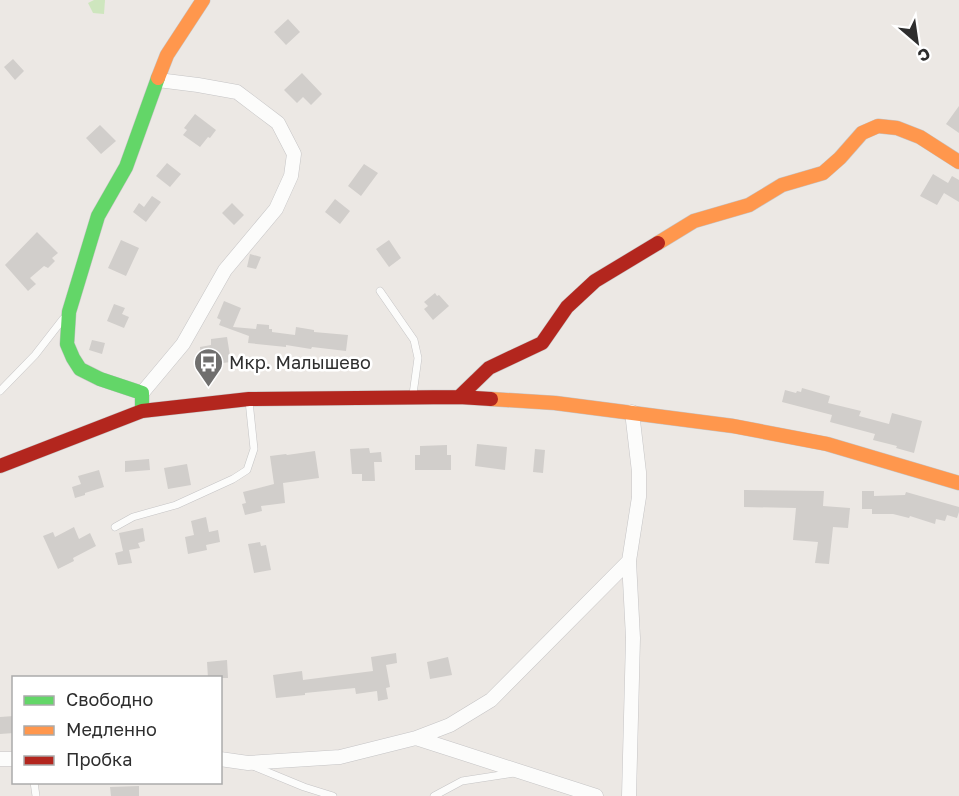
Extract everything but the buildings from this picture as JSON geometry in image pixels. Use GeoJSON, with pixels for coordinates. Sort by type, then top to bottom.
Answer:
{"type":"FeatureCollection","features":[{"type":"Feature","properties":{"kind":"street"},"geometry":{"type":"LineString","coordinates":[[142,393],[100,379],[81,369],[67,344],[69,312],[98,216],[126,166],[167,55],[203,0]]}},
{"type":"Feature","properties":{"kind":"street"},"geometry":{"type":"LineString","coordinates":[[142,411],[142,393],[183,344],[225,270],[276,209],[291,176],[294,154],[278,123],[237,92],[158,80]]}},
{"type":"Feature","properties":{"kind":"street"},"geometry":{"type":"LineString","coordinates":[[459,397],[489,368],[542,343],[567,307],[595,280],[694,221],[749,205],[782,185],[823,173],[862,133],[878,126],[897,128],[920,137],[959,162]]}},
{"type":"Feature","properties":{"kind":"street"},"geometry":{"type":"LineString","coordinates":[[0,466],[142,411],[249,399],[459,397],[555,403],[733,426],[827,444],[959,483]]}},
{"type":"Feature","properties":{"kind":"street"},"geometry":{"type":"LineString","coordinates":[[628,796],[633,638],[629,561],[639,497],[639,472],[632,412]]}},
{"type":"Feature","properties":{"kind":"street"},"geometry":{"type":"LineString","coordinates":[[222,759],[248,764],[340,758],[416,738],[450,725],[491,700],[629,561]]}},
{"type":"Feature","properties":{"kind":"street"},"geometry":{"type":"LineString","coordinates":[[416,738],[596,796]]}},
{"type":"Feature","properties":{"kind":"lane"},"geometry":{"type":"LineString","coordinates":[[380,291],[414,340],[418,358],[413,397]]}},
{"type":"Feature","properties":{"kind":"lane"},"geometry":{"type":"LineString","coordinates":[[0,391],[35,355],[69,312]]}},
{"type":"Feature","properties":{"kind":"lane"},"geometry":{"type":"LineString","coordinates":[[115,527],[133,517],[176,505],[233,479],[247,470],[254,449],[249,399]]}},
{"type":"Feature","properties":{"kind":"lane"},"geometry":{"type":"LineString","coordinates":[[248,764],[333,796]]}},
{"type":"Feature","properties":{"kind":"lane"},"geometry":{"type":"LineString","coordinates":[[434,796],[462,781],[521,772]]}},
{"type":"Feature","properties":{"kind":"green space"},"geometry":{"type":"Polygon","coordinates":[[[94,0],[105,0],[104,14],[93,13],[88,3],[94,0]]]}},
{"type":"Feature","properties":{"kind":"traffic: fast"},"geometry":{"type":"LineString","coordinates":[[142,411],[142,393],[100,379],[80,369],[67,344],[69,312],[98,216],[126,167],[158,78]]}},
{"type":"Feature","properties":{"kind":"traffic: slow"},"geometry":{"type":"LineString","coordinates":[[158,78],[167,55],[203,0]]}},
{"type":"Feature","properties":{"kind":"traffic: slow"},"geometry":{"type":"LineString","coordinates":[[658,243],[694,221],[749,205],[782,185],[823,173],[862,133],[878,126],[897,128],[920,137],[959,162]]}},
{"type":"Feature","properties":{"kind":"traffic: slow"},"geometry":{"type":"LineString","coordinates":[[491,399],[555,403],[733,426],[827,444],[959,483]]}},
{"type":"Feature","properties":{"kind":"traffic: jam"},"geometry":{"type":"LineString","coordinates":[[459,397],[489,368],[542,343],[567,307],[595,281],[658,243]]}},
{"type":"Feature","properties":{"kind":"traffic: jam"},"geometry":{"type":"LineString","coordinates":[[0,466],[142,411],[249,399],[459,397],[491,399]]}},
{"type":"Feature","properties":{"kind":"place","name":"Мкр. Малышево"},"geometry":{"type":"Point","coordinates":[208,388]}}]}
